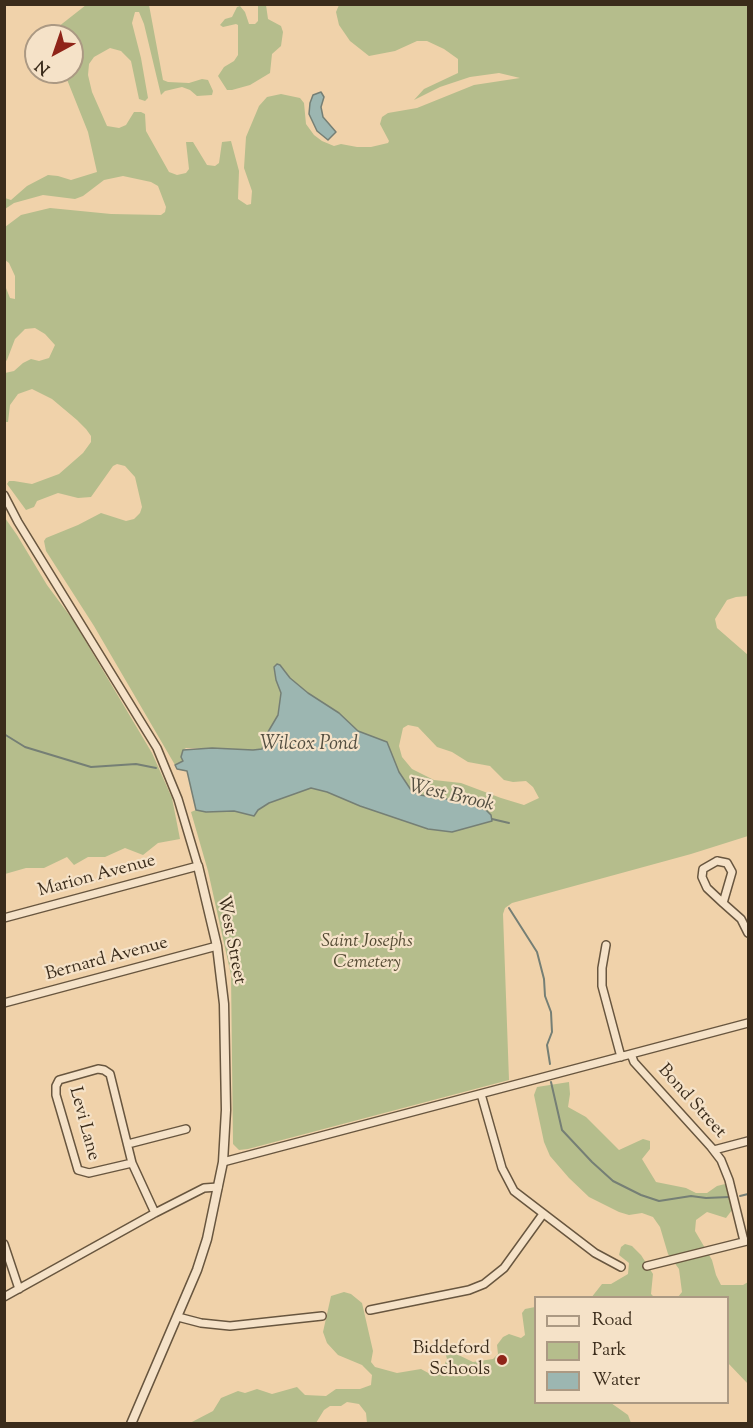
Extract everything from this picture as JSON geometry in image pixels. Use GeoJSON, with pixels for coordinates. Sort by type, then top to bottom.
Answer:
{"type":"FeatureCollection","features":[{"type":"Feature","properties":{"kind":"street","name":"West Street"},"geometry":{"type":"LineString","coordinates":[[4,495],[18,522],[157,748],[176,793],[198,866],[217,946],[222,980],[226,1101],[223,1162],[218,1187],[197,1270],[131,1424]]}},
{"type":"Feature","properties":{"kind":"street"},"geometry":{"type":"LineString","coordinates":[[723,903],[732,872],[727,863],[717,861],[705,867],[702,877],[709,891],[741,919],[748,933]]}},
{"type":"Feature","properties":{"kind":"street","name":"Marion Avenue"},"geometry":{"type":"LineString","coordinates":[[4,918],[198,866]]}},
{"type":"Feature","properties":{"kind":"street"},"geometry":{"type":"LineString","coordinates":[[606,945],[602,986],[621,1057]]}},
{"type":"Feature","properties":{"kind":"street","name":"Bernard Avenue"},"geometry":{"type":"LineString","coordinates":[[4,1003],[217,946]]}},
{"type":"Feature","properties":{"kind":"street"},"geometry":{"type":"LineString","coordinates":[[223,1162],[748,1023]]}},
{"type":"Feature","properties":{"kind":"street","name":"Bond Street"},"geometry":{"type":"LineString","coordinates":[[632,1054],[634,1062],[721,1160],[746,1241]]}},
{"type":"Feature","properties":{"kind":"street","name":"Levi Lane"},"geometry":{"type":"LineString","coordinates":[[128,1144],[112,1080],[106,1070],[59,1080],[56,1086],[78,1170],[86,1173],[132,1162]]}},
{"type":"Feature","properties":{"kind":"street"},"geometry":{"type":"LineString","coordinates":[[481,1094],[501,1168],[507,1181],[519,1196],[602,1258],[621,1267]]}},
{"type":"Feature","properties":{"kind":"street"},"geometry":{"type":"LineString","coordinates":[[154,1213],[132,1162],[128,1144],[186,1129]]}},
{"type":"Feature","properties":{"kind":"street"},"geometry":{"type":"LineString","coordinates":[[714,1150],[748,1141]]}},
{"type":"Feature","properties":{"kind":"street"},"geometry":{"type":"LineString","coordinates":[[4,1297],[154,1213],[204,1188],[218,1187]]}},
{"type":"Feature","properties":{"kind":"street"},"geometry":{"type":"LineString","coordinates":[[370,1310],[469,1290],[484,1284],[504,1268],[543,1214]]}},
{"type":"Feature","properties":{"kind":"street"},"geometry":{"type":"LineString","coordinates":[[647,1266],[746,1241]]}},
{"type":"Feature","properties":{"kind":"street"},"geometry":{"type":"LineString","coordinates":[[4,1244],[14,1280],[19,1288]]}},
{"type":"Feature","properties":{"kind":"street"},"geometry":{"type":"LineString","coordinates":[[178,1317],[201,1323],[230,1326],[322,1316]]}},
{"type":"Feature","properties":{"kind":"green space","name":"Saint Josephs Cemetery"},"geometry":{"type":"Polygon","coordinates":[[[86,5],[149,5],[163,80],[189,83],[202,79],[208,80],[213,91],[212,95],[197,96],[182,87],[165,91],[161,95],[144,24],[139,12],[135,12],[132,23],[148,98],[145,101],[139,99],[131,61],[121,51],[110,48],[94,57],[89,64],[88,75],[92,92],[107,126],[119,128],[126,125],[134,112],[145,114],[146,131],[169,172],[177,175],[186,173],[189,169],[186,142],[193,142],[207,165],[215,166],[219,163],[222,142],[231,141],[239,171],[238,199],[247,205],[251,204],[252,191],[244,168],[246,137],[259,106],[267,97],[281,94],[300,98],[304,103],[306,124],[322,141],[334,146],[341,144],[371,147],[389,141],[380,124],[382,117],[388,113],[417,108],[474,85],[520,78],[499,73],[470,77],[440,87],[414,100],[424,89],[458,73],[458,59],[427,41],[417,41],[395,51],[369,56],[350,41],[339,25],[336,12],[339,5],[748,5],[748,596],[727,600],[715,619],[717,628],[748,655],[748,836],[512,903],[505,908],[503,914],[509,1080],[248,1149],[239,1150],[233,1144],[231,975],[208,871],[191,812],[196,810],[234,811],[254,816],[258,810],[269,803],[311,788],[428,829],[452,832],[492,821],[486,810],[462,800],[420,795],[411,790],[399,772],[387,742],[358,731],[339,713],[290,678],[280,665],[274,667],[281,693],[278,715],[268,732],[262,749],[186,748],[181,757],[183,762],[175,765],[94,626],[46,551],[44,541],[46,538],[101,513],[126,521],[134,519],[142,507],[135,477],[125,466],[117,464],[113,466],[91,497],[78,498],[58,493],[37,501],[34,507],[26,510],[7,484],[9,481],[14,481],[32,484],[59,474],[83,453],[91,442],[91,436],[77,420],[52,399],[32,389],[18,394],[10,405],[8,422],[5,422],[5,373],[14,371],[31,359],[39,361],[49,358],[55,345],[45,334],[35,328],[25,329],[15,339],[5,362],[4,283],[10,298],[15,299],[15,276],[9,263],[5,260],[5,227],[21,215],[50,208],[111,214],[161,215],[165,212],[166,207],[158,186],[151,182],[123,176],[104,180],[83,196],[75,199],[43,195],[14,203],[5,209],[5,198],[11,200],[27,186],[48,175],[71,180],[97,172],[88,132],[69,84],[84,84],[84,24],[62,24],[86,5]],[[408,725],[403,728],[399,746],[402,757],[412,769],[434,780],[461,783],[524,805],[539,798],[533,787],[526,781],[504,780],[490,766],[468,762],[452,752],[437,747],[418,727],[408,725]]]}},
{"type":"Feature","properties":{"kind":"green space"},"geometry":{"type":"Polygon","coordinates":[[[258,5],[266,5],[268,19],[281,26],[283,32],[281,46],[272,54],[270,73],[250,85],[227,90],[218,76],[224,67],[234,61],[238,55],[238,25],[223,27],[220,25],[225,19],[232,17],[237,7],[240,6],[249,24],[255,24],[258,21],[258,5]]]}},
{"type":"Feature","properties":{"kind":"green space"},"geometry":{"type":"Polygon","coordinates":[[[5,518],[47,585],[73,620],[152,753],[172,798],[180,839],[158,843],[143,855],[125,848],[105,857],[88,857],[74,865],[67,857],[44,868],[26,868],[5,874],[5,518]]]}},
{"type":"Feature","properties":{"kind":"green space"},"geometry":{"type":"Polygon","coordinates":[[[569,1082],[568,1107],[586,1117],[619,1150],[643,1139],[650,1141],[650,1149],[642,1159],[656,1182],[686,1188],[696,1193],[707,1193],[725,1184],[730,1192],[732,1210],[726,1218],[707,1212],[696,1220],[695,1231],[712,1260],[721,1285],[743,1285],[748,1282],[748,1384],[729,1364],[729,1296],[679,1296],[682,1292],[679,1269],[668,1254],[660,1227],[653,1217],[642,1213],[629,1215],[619,1212],[589,1197],[569,1178],[550,1156],[544,1142],[534,1095],[537,1087],[569,1082]]]}},
{"type":"Feature","properties":{"kind":"green space"},"geometry":{"type":"Polygon","coordinates":[[[625,1244],[632,1246],[641,1255],[653,1274],[651,1294],[653,1296],[593,1296],[602,1284],[611,1284],[628,1274],[629,1263],[619,1255],[621,1247],[625,1244]]]}},
{"type":"Feature","properties":{"kind":"green space"},"geometry":{"type":"Polygon","coordinates":[[[344,1292],[351,1294],[362,1303],[373,1351],[371,1362],[375,1367],[397,1373],[421,1369],[432,1375],[441,1372],[447,1359],[445,1352],[448,1350],[473,1362],[493,1359],[498,1354],[497,1345],[503,1337],[509,1334],[521,1338],[525,1335],[522,1313],[525,1309],[534,1307],[534,1404],[612,1404],[628,1415],[631,1423],[367,1423],[366,1413],[359,1404],[347,1402],[341,1406],[330,1406],[324,1410],[316,1423],[190,1423],[213,1411],[221,1398],[238,1391],[245,1393],[257,1389],[272,1394],[297,1387],[305,1395],[326,1396],[336,1389],[360,1389],[371,1385],[372,1375],[362,1365],[338,1355],[327,1343],[323,1332],[331,1296],[344,1292]]]}},
{"type":"Feature","properties":{"kind":"water"},"geometry":{"type":"Polygon","coordinates":[[[321,92],[324,97],[321,107],[323,117],[336,132],[328,140],[317,131],[309,114],[313,95],[321,92]]]}},
{"type":"Feature","properties":{"kind":"water","name":"Wilcox Pond"},"geometry":{"type":"Polygon","coordinates":[[[277,664],[308,693],[339,713],[358,731],[387,742],[399,772],[411,790],[420,795],[467,802],[486,810],[491,815],[492,821],[452,832],[428,829],[311,788],[269,803],[258,810],[254,816],[234,811],[196,810],[187,771],[177,769],[175,765],[183,761],[181,757],[183,750],[262,749],[268,732],[278,715],[281,693],[274,667],[277,664]]]}},
{"type":"Feature","properties":{"kind":"waterway","name":"West Brook"},"geometry":{"type":"LineString","coordinates":[[4,734],[25,747],[91,767],[136,764],[156,768]]}},
{"type":"Feature","properties":{"kind":"waterway","name":"West Brook"},"geometry":{"type":"LineString","coordinates":[[492,819],[509,823]]}},
{"type":"Feature","properties":{"kind":"waterway"},"geometry":{"type":"LineString","coordinates":[[509,908],[537,952],[544,979],[545,996],[551,1012],[552,1032],[547,1045],[550,1064]]}},
{"type":"Feature","properties":{"kind":"waterway"},"geometry":{"type":"LineString","coordinates":[[551,1082],[562,1130],[613,1181],[659,1201],[691,1196],[729,1197]]}},
{"type":"Feature","properties":{"kind":"waterway"},"geometry":{"type":"LineString","coordinates":[[740,1196],[748,1194]]}},
{"type":"Feature","properties":{"kind":"place","name":"Biddeford Schools"},"geometry":{"type":"Point","coordinates":[502,1360]}}]}
